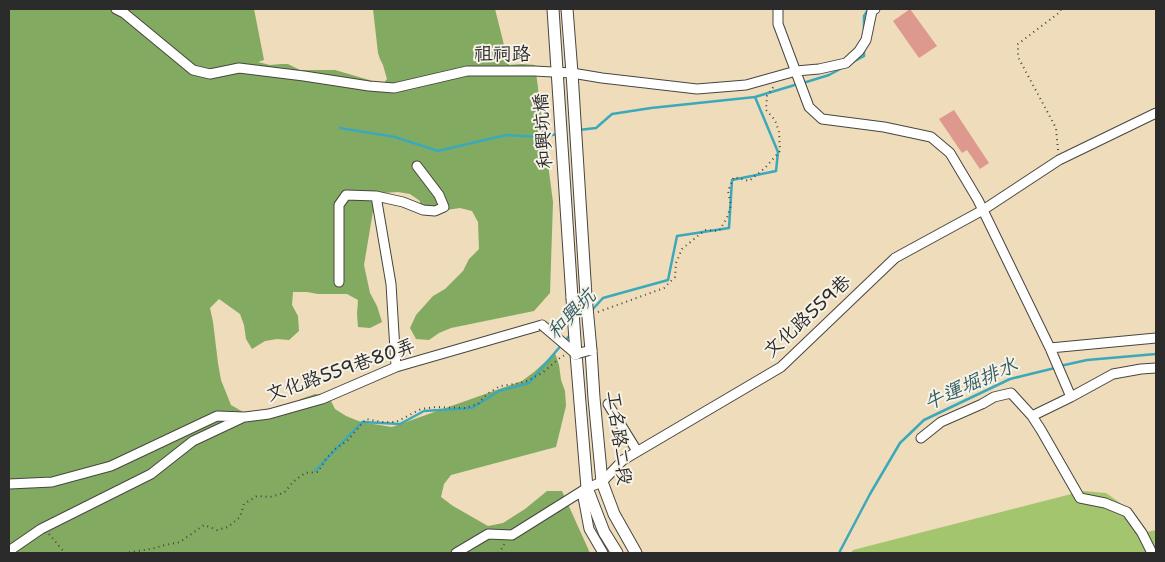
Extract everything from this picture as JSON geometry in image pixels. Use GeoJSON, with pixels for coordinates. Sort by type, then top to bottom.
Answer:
{"type":"FeatureCollection","features":[{"type":"Feature","properties":{"kind":"main road"},"geometry":{"type":"LineString","coordinates":[[553,9],[558,72]]}},
{"type":"Feature","properties":{"kind":"main road"},"geometry":{"type":"LineString","coordinates":[[567,9],[572,74]]}},
{"type":"Feature","properties":{"kind":"main road","name":"和興坑橋"},"geometry":{"type":"LineString","coordinates":[[558,72],[572,298]]}},
{"type":"Feature","properties":{"kind":"main road","name":"和興坑橋"},"geometry":{"type":"LineString","coordinates":[[572,74],[586,296]]}},
{"type":"Feature","properties":{"kind":"main road","name":"工名路二段"},"geometry":{"type":"LineString","coordinates":[[586,296],[594,407],[602,482],[614,514],[636,553]]}},
{"type":"Feature","properties":{"kind":"main road","name":"工名路二段"},"geometry":{"type":"LineString","coordinates":[[572,298],[573,353],[587,488],[604,532],[617,553]]}},
{"type":"Feature","properties":{"kind":"lane","name":"祖祠路"},"geometry":{"type":"LineString","coordinates":[[116,9],[124,13],[193,70],[210,74],[239,68],[394,88],[467,71],[534,71],[558,72],[697,89],[746,84],[796,71],[846,63],[860,52],[866,40],[872,12],[875,9]]}},
{"type":"Feature","properties":{"kind":"lane"},"geometry":{"type":"LineString","coordinates":[[778,9],[778,24],[809,107],[822,119],[884,127],[931,137],[950,153],[983,210],[1050,348],[1071,397]]}},
{"type":"Feature","properties":{"kind":"lane","name":"文化路559巷"},"geometry":{"type":"LineString","coordinates":[[456,553],[488,534],[512,535],[587,488],[602,482],[623,460],[781,367],[895,258],[983,210],[1059,160],[1156,113]]}},
{"type":"Feature","properties":{"kind":"lane"},"geometry":{"type":"LineString","coordinates":[[339,282],[339,205],[346,195],[376,196],[403,202],[423,210],[435,211],[444,207],[439,195],[417,166]]}},
{"type":"Feature","properties":{"kind":"lane"},"geometry":{"type":"LineString","coordinates":[[376,196],[392,284],[396,367]]}},
{"type":"Feature","properties":{"kind":"lane","name":"文化路559巷80弄"},"geometry":{"type":"LineString","coordinates":[[9,484],[52,482],[111,466],[217,416],[245,417],[268,414],[322,399],[396,367],[542,325],[573,353]]}},
{"type":"Feature","properties":{"kind":"lane"},"geometry":{"type":"LineString","coordinates":[[1050,348],[1156,338]]}},
{"type":"Feature","properties":{"kind":"lane"},"geometry":{"type":"LineString","coordinates":[[573,353],[591,350]]}},
{"type":"Feature","properties":{"kind":"lane"},"geometry":{"type":"LineString","coordinates":[[1032,416],[1113,374],[1156,368]]}},
{"type":"Feature","properties":{"kind":"lane"},"geometry":{"type":"LineString","coordinates":[[921,438],[941,422],[982,404],[994,396],[1011,393],[1032,416],[1080,498],[1105,503],[1127,512],[1142,533],[1152,553]]}},
{"type":"Feature","properties":{"kind":"lane"},"geometry":{"type":"LineString","coordinates":[[608,404],[637,452]]}},
{"type":"Feature","properties":{"kind":"lane"},"geometry":{"type":"LineString","coordinates":[[9,551],[41,529],[151,474],[193,441],[245,417]]}},
{"type":"Feature","properties":{"kind":"lane"},"geometry":{"type":"LineString","coordinates":[[587,488],[583,497],[589,529],[603,553]]}},
{"type":"Feature","properties":{"kind":"path"},"geometry":{"type":"LineString","coordinates":[[1059,160],[1056,128],[1018,57],[1018,44],[1060,12],[1061,9]]}},
{"type":"Feature","properties":{"kind":"path"},"geometry":{"type":"LineString","coordinates":[[598,312],[664,288],[675,277],[676,263],[682,249],[705,230],[719,231],[727,218],[731,205],[728,191],[734,177],[750,180],[765,168],[780,151],[779,132],[775,120],[766,110],[767,96],[784,74]]}},
{"type":"Feature","properties":{"kind":"path"},"geometry":{"type":"LineString","coordinates":[[104,553],[124,553],[180,542],[204,526],[217,530],[228,527],[240,517],[244,504],[257,496],[270,497],[284,493],[305,473],[318,472],[335,449],[347,440],[366,419],[396,422],[420,409],[436,407],[465,408],[478,404],[487,394],[500,386],[527,381],[542,373],[561,357],[573,353]]}},
{"type":"Feature","properties":{"kind":"path"},"geometry":{"type":"LineString","coordinates":[[41,529],[50,535],[65,553]]}},
{"type":"Feature","properties":{"kind":"path"},"geometry":{"type":"LineString","coordinates":[[498,553],[508,535]]}},
{"type":"Feature","properties":{"kind":"green space"},"geometry":{"type":"Polygon","coordinates":[[[9,9],[254,9],[264,60],[258,62],[270,65],[288,64],[300,70],[335,70],[383,84],[387,79],[378,53],[373,9],[495,9],[509,65],[535,65],[553,202],[550,293],[534,311],[451,328],[429,340],[416,339],[410,328],[416,315],[433,296],[445,289],[463,271],[469,259],[479,249],[478,222],[472,211],[460,208],[420,214],[420,201],[410,194],[398,192],[383,193],[374,205],[364,265],[370,293],[382,322],[370,328],[358,327],[358,300],[347,294],[293,292],[292,305],[298,316],[299,331],[289,340],[265,341],[252,349],[246,339],[240,314],[219,299],[210,308],[218,363],[221,380],[231,405],[243,412],[287,408],[301,399],[315,394],[329,397],[335,409],[346,416],[361,422],[392,427],[522,381],[555,353],[565,391],[566,406],[556,447],[451,475],[444,484],[441,497],[488,526],[503,523],[525,509],[547,491],[562,491],[590,553],[9,553],[9,9]]]}},
{"type":"Feature","properties":{"kind":"green space"},"geometry":{"type":"Polygon","coordinates":[[[1083,491],[1106,493],[1130,510],[1142,533],[1156,530],[1156,553],[851,553],[853,550],[1083,491]]]}},
{"type":"Feature","properties":{"kind":"building"},"geometry":{"type":"Polygon","coordinates":[[[910,9],[937,46],[919,58],[893,21],[910,9]]]}},
{"type":"Feature","properties":{"kind":"building"},"geometry":{"type":"Polygon","coordinates":[[[954,110],[989,163],[980,169],[967,150],[962,153],[939,119],[954,110]]]}},
{"type":"Feature","properties":{"kind":"waterway","name":"和興坑"},"geometry":{"type":"LineString","coordinates":[[864,31],[864,16],[868,10]]}},
{"type":"Feature","properties":{"kind":"waterway","name":"和興坑"},"geometry":{"type":"LineString","coordinates":[[853,62],[864,56],[864,49]]}},
{"type":"Feature","properties":{"kind":"waterway","name":"和興坑"},"geometry":{"type":"LineString","coordinates":[[803,83],[829,75],[842,68]]}},
{"type":"Feature","properties":{"kind":"waterway"},"geometry":{"type":"LineString","coordinates":[[579,130],[596,128],[612,114],[755,97],[798,84]]}},
{"type":"Feature","properties":{"kind":"waterway","name":"和興坑"},"geometry":{"type":"LineString","coordinates":[[592,310],[603,298],[668,280],[677,236],[729,228],[732,180],[776,171],[778,152],[755,97]]}},
{"type":"Feature","properties":{"kind":"waterway"},"geometry":{"type":"LineString","coordinates":[[340,128],[395,137],[438,151],[506,135],[540,137],[558,134]]}},
{"type":"Feature","properties":{"kind":"waterway","name":"和興坑"},"geometry":{"type":"LineString","coordinates":[[315,471],[362,422],[400,424],[424,411],[472,408],[499,391],[529,383],[570,335]]}},
{"type":"Feature","properties":{"kind":"waterway","name":"牛運堀排水"},"geometry":{"type":"LineString","coordinates":[[1060,366],[1087,360],[1156,354]]}},
{"type":"Feature","properties":{"kind":"waterway","name":"牛運堀排水"},"geometry":{"type":"LineString","coordinates":[[839,553],[870,494],[900,443],[924,420],[1010,379],[1055,368]]}}]}
